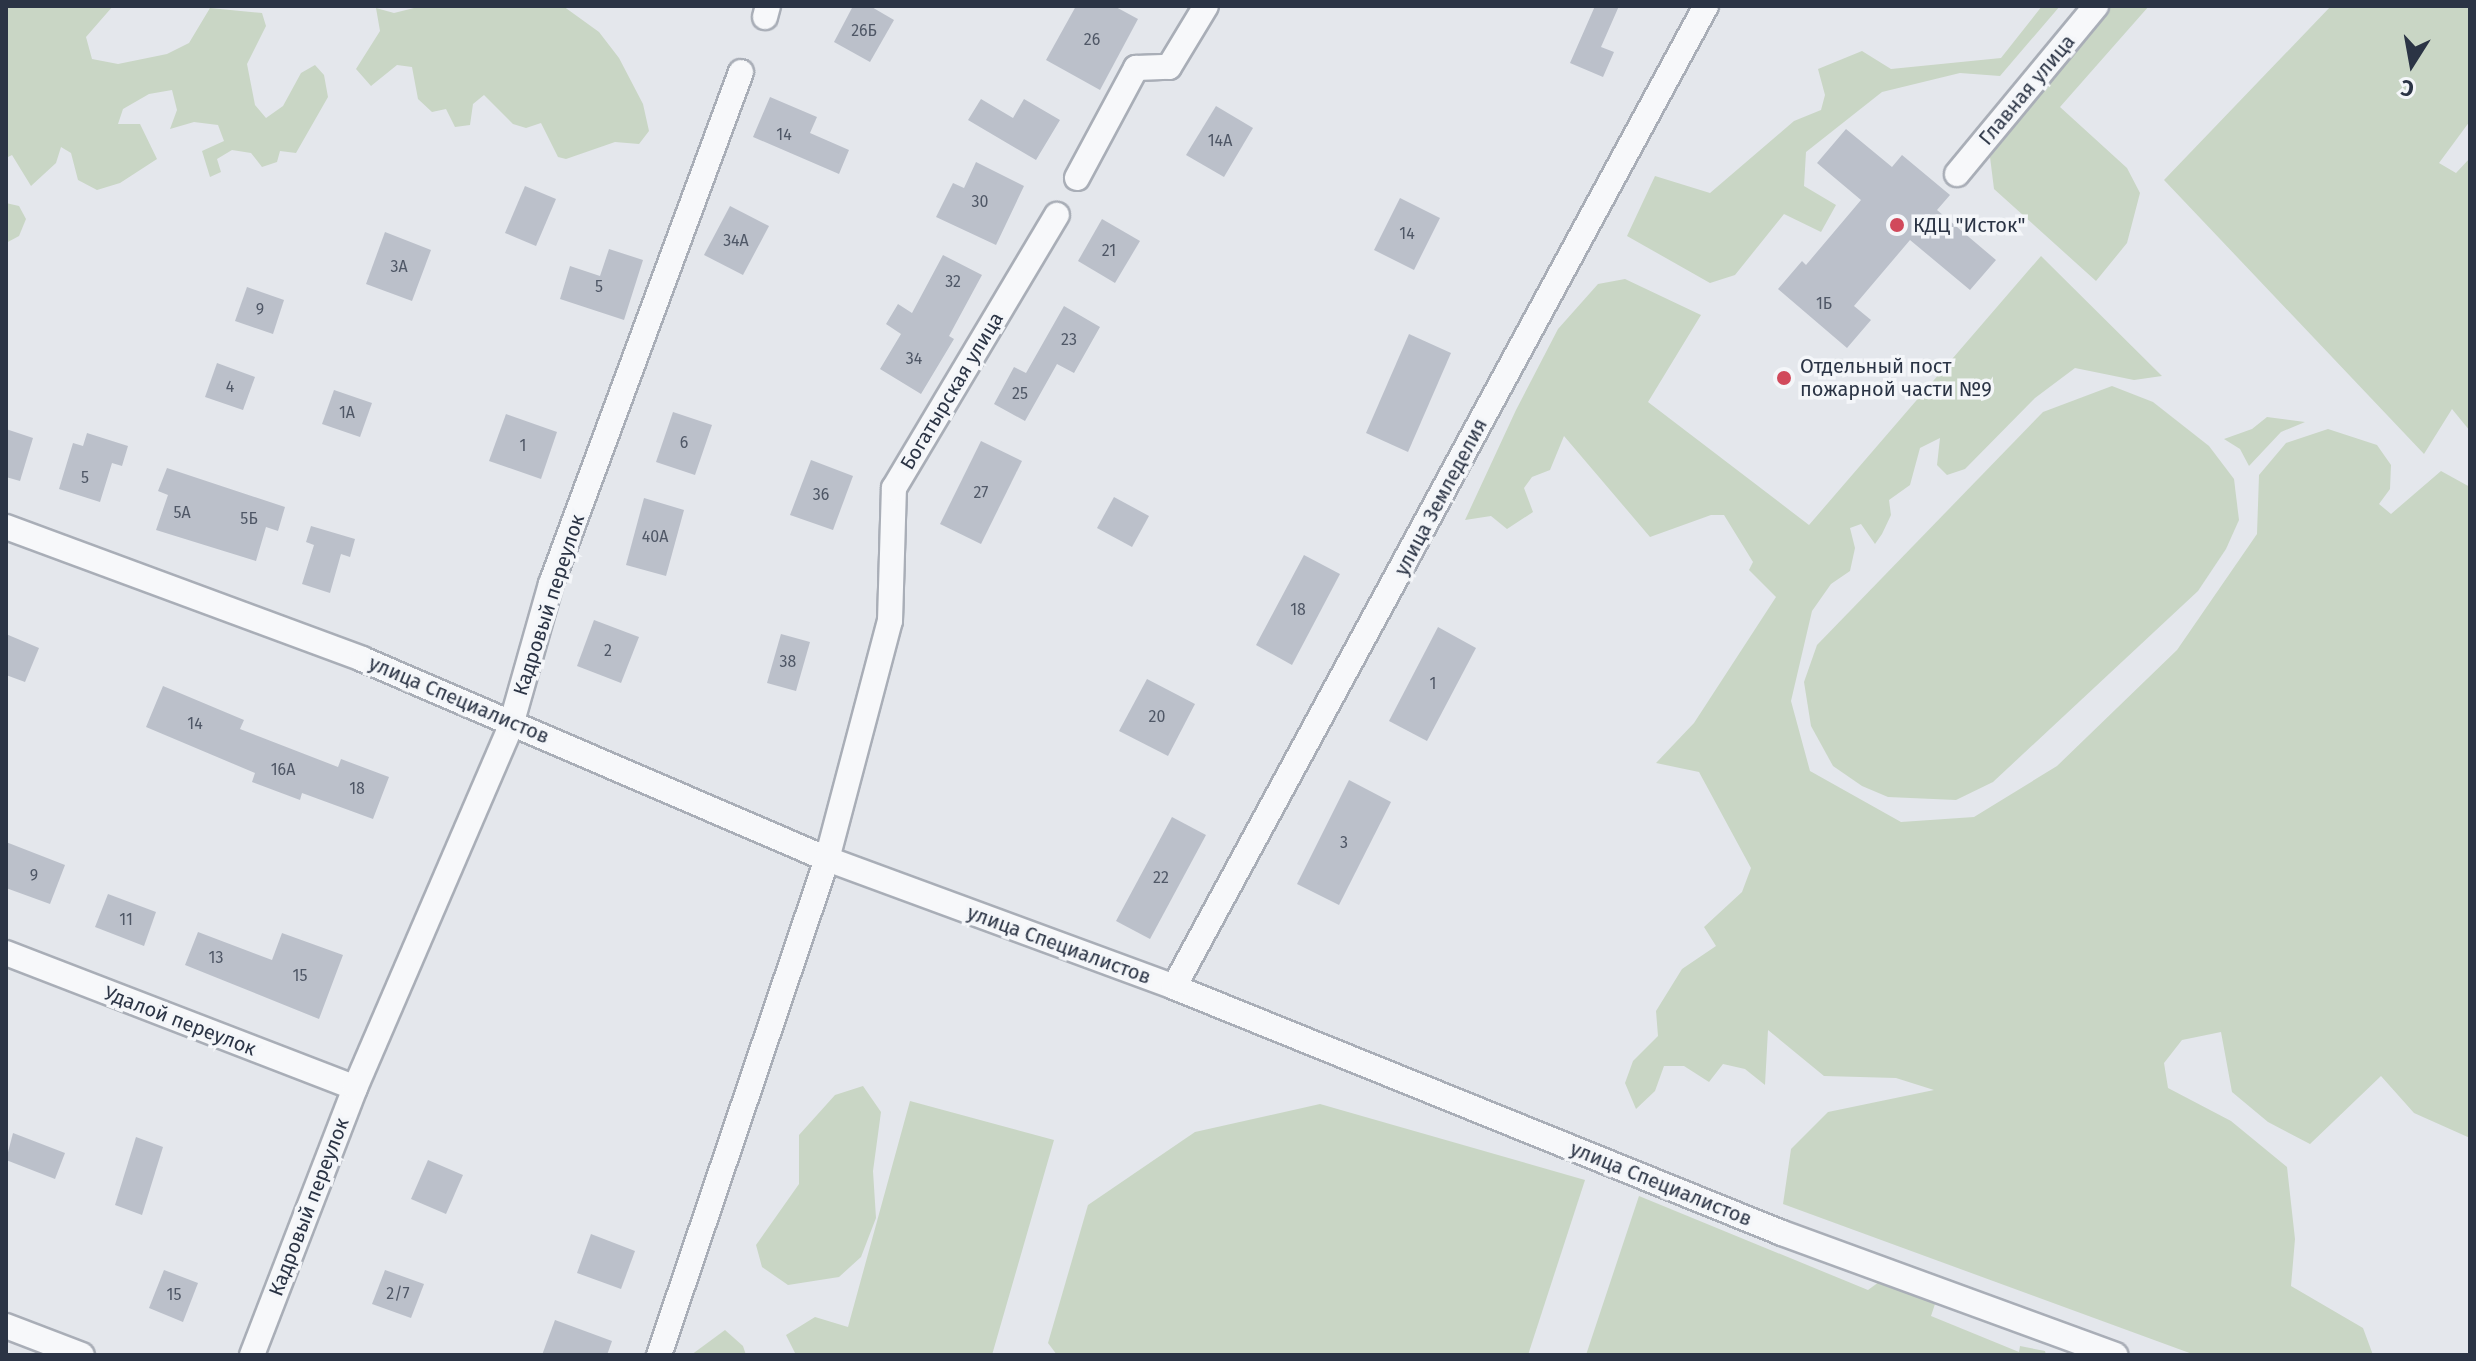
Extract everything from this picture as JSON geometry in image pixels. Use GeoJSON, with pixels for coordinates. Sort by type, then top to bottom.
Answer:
{"type":"FeatureCollection","features":[{"type":"Feature","properties":{"kind":"street"},"geometry":{"type":"LineString","coordinates":[[1077,178],[1136,68],[1169,67],[1206,6]]}},
{"type":"Feature","properties":{"kind":"street","name":"улица Земледелия"},"geometry":{"type":"LineString","coordinates":[[1174,987],[1706,6]]}},
{"type":"Feature","properties":{"kind":"street","name":"Главная улица"},"geometry":{"type":"LineString","coordinates":[[1957,174],[2096,6]]}},
{"type":"Feature","properties":{"kind":"street","name":"Кадровый переулок"},"geometry":{"type":"LineString","coordinates":[[252,1355],[355,1088],[511,725],[551,584],[741,72]]}},
{"type":"Feature","properties":{"kind":"street","name":"Богатырская улица"},"geometry":{"type":"LineString","coordinates":[[659,1355],[827,859],[890,621],[894,488],[1057,215]]}},
{"type":"Feature","properties":{"kind":"street","name":"улица Специалистов"},"geometry":{"type":"LineString","coordinates":[[6,527],[362,659],[827,859],[1174,987],[1782,1233],[2115,1355]]}},
{"type":"Feature","properties":{"kind":"street","name":"Удалой переулок"},"geometry":{"type":"LineString","coordinates":[[6,953],[355,1088]]}},
{"type":"Feature","properties":{"kind":"street"},"geometry":{"type":"LineString","coordinates":[[6,1326],[82,1355]]}},
{"type":"Feature","properties":{"kind":"green space"},"geometry":{"type":"Polygon","coordinates":[[[6,6],[113,6],[86,37],[92,59],[118,64],[167,54],[189,43],[210,8],[262,13],[266,26],[247,64],[255,105],[266,118],[283,106],[301,73],[315,65],[324,75],[328,97],[296,153],[280,151],[277,162],[262,167],[251,153],[232,150],[217,159],[221,172],[210,177],[202,151],[224,141],[218,125],[194,122],[170,129],[177,110],[172,90],[149,94],[123,109],[118,124],[140,124],[157,159],[120,183],[97,190],[78,180],[71,153],[61,147],[56,163],[31,186],[12,155],[6,158],[6,6]]]}},
{"type":"Feature","properties":{"kind":"green space"},"geometry":{"type":"Polygon","coordinates":[[[422,6],[563,6],[599,32],[619,58],[643,104],[649,131],[639,144],[615,142],[566,159],[558,157],[541,123],[526,128],[513,124],[484,95],[473,104],[470,125],[455,127],[446,109],[432,112],[418,99],[412,67],[397,65],[371,86],[356,69],[380,31],[376,8],[394,13],[422,6]]]}},
{"type":"Feature","properties":{"kind":"green space"},"geometry":{"type":"Polygon","coordinates":[[[2042,6],[2060,6],[2000,76],[1960,73],[1882,92],[1806,152],[1804,186],[1836,205],[1821,232],[1784,214],[1735,275],[1710,283],[1627,236],[1655,176],[1710,193],[1794,121],[1821,110],[1825,95],[1818,69],[1862,51],[1891,69],[2001,58],[2042,6]]]}},
{"type":"Feature","properties":{"kind":"green space"},"geometry":{"type":"Polygon","coordinates":[[[2111,6],[2149,6],[2060,107],[2127,168],[2140,193],[2127,243],[2096,281],[1994,189],[1990,157],[2111,6]]]}},
{"type":"Feature","properties":{"kind":"green space"},"geometry":{"type":"Polygon","coordinates":[[[2331,6],[2470,6],[2470,121],[2439,163],[2456,173],[2470,158],[2470,431],[2452,409],[2424,454],[2164,180],[2331,6]]]}},
{"type":"Feature","properties":{"kind":"green space"},"geometry":{"type":"Polygon","coordinates":[[[6,203],[19,206],[26,219],[19,236],[6,243],[6,203]]]}},
{"type":"Feature","properties":{"kind":"green space"},"geometry":{"type":"Polygon","coordinates":[[[2041,256],[2162,376],[2134,380],[2075,368],[2035,398],[1965,469],[1947,475],[1937,465],[1940,438],[1920,448],[1910,485],[1889,500],[1891,515],[1882,534],[1875,544],[1861,524],[1850,528],[1855,548],[1850,571],[1831,584],[1812,611],[1791,701],[1810,771],[1901,822],[1974,817],[2057,766],[2177,650],[2257,534],[2259,475],[2286,443],[2328,429],[2377,445],[2391,465],[2390,489],[2379,504],[2391,514],[2441,471],[2470,487],[2470,1138],[2414,1113],[2381,1076],[2310,1144],[2268,1122],[2232,1092],[2221,1032],[2182,1040],[2164,1063],[2168,1088],[2231,1121],[2287,1167],[2295,1239],[2291,1286],[2363,1328],[2373,1355],[2195,1355],[1783,1204],[1791,1149],[1828,1112],[1934,1090],[1896,1078],[1824,1076],[1768,1030],[1765,1085],[1745,1069],[1723,1064],[1709,1082],[1684,1066],[1664,1066],[1655,1091],[1636,1109],[1625,1083],[1633,1061],[1658,1036],[1656,1011],[1682,969],[1716,946],[1704,927],[1742,892],[1751,868],[1699,772],[1656,763],[1694,723],[1776,597],[1749,570],[1753,562],[1724,515],[1711,515],[1650,537],[1564,436],[1550,470],[1532,477],[1524,488],[1533,512],[1507,529],[1491,516],[1465,520],[1516,410],[1558,329],[1598,284],[1625,279],[1701,315],[1648,402],[1809,525],[2041,256]]]}},
{"type":"Feature","properties":{"kind":"green space"},"geometry":{"type":"Polygon","coordinates":[[[2112,386],[2153,402],[2209,446],[2234,479],[2239,520],[2226,549],[2198,591],[1993,782],[1956,800],[1888,797],[1862,786],[1833,766],[1811,726],[1804,682],[1817,645],[2043,412],[2112,386]]]}},
{"type":"Feature","properties":{"kind":"green space"},"geometry":{"type":"Polygon","coordinates":[[[2267,417],[2305,422],[2281,432],[2249,466],[2240,449],[2224,439],[2252,429],[2267,417]]]}},
{"type":"Feature","properties":{"kind":"green space"},"geometry":{"type":"Polygon","coordinates":[[[863,1086],[881,1112],[873,1171],[876,1218],[861,1257],[839,1277],[788,1285],[762,1267],[756,1245],[799,1184],[799,1135],[835,1095],[863,1086]]]}},
{"type":"Feature","properties":{"kind":"green space"},"geometry":{"type":"Polygon","coordinates":[[[910,1101],[1054,1140],[992,1355],[796,1355],[786,1335],[815,1317],[848,1327],[910,1101]]]}},
{"type":"Feature","properties":{"kind":"green space"},"geometry":{"type":"Polygon","coordinates":[[[1320,1104],[1585,1180],[1528,1355],[1057,1355],[1048,1343],[1088,1205],[1195,1132],[1320,1104]]]}},
{"type":"Feature","properties":{"kind":"green space"},"geometry":{"type":"Polygon","coordinates":[[[1639,1196],[1868,1290],[1879,1282],[1935,1304],[1931,1316],[2019,1352],[2020,1346],[2045,1351],[2046,1355],[1586,1355],[1639,1196]]]}},
{"type":"Feature","properties":{"kind":"green space"},"geometry":{"type":"Polygon","coordinates":[[[725,1330],[743,1346],[746,1355],[691,1355],[725,1330]]]}},
{"type":"Feature","properties":{"kind":"building"},"geometry":{"type":"Polygon","coordinates":[[[853,6],[870,6],[894,20],[870,62],[834,42],[853,6]]]}},
{"type":"Feature","properties":{"kind":"building"},"geometry":{"type":"Polygon","coordinates":[[[1076,6],[1114,6],[1138,19],[1100,90],[1046,60],[1076,6]]]}},
{"type":"Feature","properties":{"kind":"building"},"geometry":{"type":"Polygon","coordinates":[[[1595,6],[1619,6],[1601,47],[1614,52],[1603,77],[1570,63],[1595,6]]]}},
{"type":"Feature","properties":{"kind":"building"},"geometry":{"type":"Polygon","coordinates":[[[770,97],[817,117],[810,133],[849,150],[839,174],[753,137],[770,97]]]}},
{"type":"Feature","properties":{"kind":"building"},"geometry":{"type":"Polygon","coordinates":[[[981,99],[1013,118],[1024,99],[1060,120],[1036,160],[968,120],[981,99]]]}},
{"type":"Feature","properties":{"kind":"building"},"geometry":{"type":"Polygon","coordinates":[[[1216,106],[1253,128],[1224,177],[1186,155],[1216,106]]]}},
{"type":"Feature","properties":{"kind":"building","name":"КДЦ \"Исток\""},"geometry":{"type":"Polygon","coordinates":[[[1846,129],[1892,167],[1902,155],[1950,195],[1937,210],[1996,260],[1970,290],[1910,240],[1854,306],[1871,320],[1847,348],[1778,289],[1802,261],[1806,265],[1861,200],[1817,163],[1846,129]]]}},
{"type":"Feature","properties":{"kind":"building"},"geometry":{"type":"Polygon","coordinates":[[[976,162],[1024,186],[996,245],[936,217],[953,183],[964,188],[976,162]]]}},
{"type":"Feature","properties":{"kind":"building"},"geometry":{"type":"Polygon","coordinates":[[[525,186],[556,199],[536,246],[505,233],[525,186]]]}},
{"type":"Feature","properties":{"kind":"building"},"geometry":{"type":"Polygon","coordinates":[[[1400,198],[1440,218],[1414,270],[1374,250],[1400,198]]]}},
{"type":"Feature","properties":{"kind":"building"},"geometry":{"type":"Polygon","coordinates":[[[730,206],[769,226],[743,275],[704,255],[730,206]]]}},
{"type":"Feature","properties":{"kind":"building"},"geometry":{"type":"Polygon","coordinates":[[[1102,219],[1140,241],[1115,283],[1078,261],[1102,219]]]}},
{"type":"Feature","properties":{"kind":"building"},"geometry":{"type":"Polygon","coordinates":[[[385,232],[431,250],[412,301],[366,284],[385,232]]]}},
{"type":"Feature","properties":{"kind":"building"},"geometry":{"type":"Polygon","coordinates":[[[609,249],[643,260],[624,320],[560,299],[570,266],[600,276],[609,249]]]}},
{"type":"Feature","properties":{"kind":"building"},"geometry":{"type":"Polygon","coordinates":[[[943,255],[982,275],[949,336],[954,339],[921,394],[880,369],[901,334],[886,324],[898,304],[912,313],[943,255]]]}},
{"type":"Feature","properties":{"kind":"building"},"geometry":{"type":"Polygon","coordinates":[[[247,287],[284,300],[273,334],[235,321],[247,287]]]}},
{"type":"Feature","properties":{"kind":"building"},"geometry":{"type":"Polygon","coordinates":[[[1064,306],[1100,327],[1074,373],[1057,364],[1025,421],[994,404],[1014,367],[1026,373],[1064,306]]]}},
{"type":"Feature","properties":{"kind":"building"},"geometry":{"type":"Polygon","coordinates":[[[1409,334],[1451,353],[1408,452],[1366,433],[1409,334]]]}},
{"type":"Feature","properties":{"kind":"building"},"geometry":{"type":"Polygon","coordinates":[[[217,363],[255,377],[243,410],[205,397],[217,363]]]}},
{"type":"Feature","properties":{"kind":"building"},"geometry":{"type":"Polygon","coordinates":[[[334,390],[372,403],[360,437],[322,424],[334,390]]]}},
{"type":"Feature","properties":{"kind":"building"},"geometry":{"type":"Polygon","coordinates":[[[673,412],[712,425],[695,475],[656,462],[673,412]]]}},
{"type":"Feature","properties":{"kind":"building"},"geometry":{"type":"Polygon","coordinates":[[[506,414],[557,432],[541,479],[489,461],[506,414]]]}},
{"type":"Feature","properties":{"kind":"building"},"geometry":{"type":"Polygon","coordinates":[[[6,429],[33,438],[20,481],[6,477],[6,429]]]}},
{"type":"Feature","properties":{"kind":"building"},"geometry":{"type":"Polygon","coordinates":[[[87,433],[128,446],[122,466],[112,463],[100,502],[59,489],[73,443],[83,446],[87,433]]]}},
{"type":"Feature","properties":{"kind":"building"},"geometry":{"type":"Polygon","coordinates":[[[981,441],[1022,461],[981,544],[940,524],[981,441]]]}},
{"type":"Feature","properties":{"kind":"building"},"geometry":{"type":"Polygon","coordinates":[[[811,460],[853,476],[833,530],[790,515],[811,460]]]}},
{"type":"Feature","properties":{"kind":"building"},"geometry":{"type":"Polygon","coordinates":[[[167,468],[285,507],[278,531],[266,527],[256,561],[156,530],[168,495],[158,491],[167,468]]]}},
{"type":"Feature","properties":{"kind":"building"},"geometry":{"type":"Polygon","coordinates":[[[1114,497],[1149,516],[1132,547],[1097,528],[1114,497]]]}},
{"type":"Feature","properties":{"kind":"building"},"geometry":{"type":"Polygon","coordinates":[[[644,498],[684,510],[666,576],[626,565],[644,498]]]}},
{"type":"Feature","properties":{"kind":"building"},"geometry":{"type":"Polygon","coordinates":[[[311,526],[355,539],[350,557],[341,554],[330,593],[302,584],[314,545],[306,542],[311,526]]]}},
{"type":"Feature","properties":{"kind":"building"},"geometry":{"type":"Polygon","coordinates":[[[1304,555],[1340,574],[1292,665],[1256,645],[1304,555]]]}},
{"type":"Feature","properties":{"kind":"building"},"geometry":{"type":"Polygon","coordinates":[[[594,620],[639,637],[621,683],[577,666],[594,620]]]}},
{"type":"Feature","properties":{"kind":"building"},"geometry":{"type":"Polygon","coordinates":[[[1438,627],[1476,648],[1427,741],[1389,721],[1438,627]]]}},
{"type":"Feature","properties":{"kind":"building"},"geometry":{"type":"Polygon","coordinates":[[[6,634],[39,648],[25,682],[6,675],[6,634]]]}},
{"type":"Feature","properties":{"kind":"building"},"geometry":{"type":"Polygon","coordinates":[[[781,634],[810,642],[796,691],[767,683],[781,634]]]}},
{"type":"Feature","properties":{"kind":"building"},"geometry":{"type":"Polygon","coordinates":[[[1147,679],[1195,704],[1168,756],[1119,731],[1147,679]]]}},
{"type":"Feature","properties":{"kind":"building"},"geometry":{"type":"Polygon","coordinates":[[[163,686],[244,720],[240,729],[338,767],[341,759],[389,777],[373,819],[302,793],[300,800],[252,782],[255,773],[146,727],[163,686]]]}},
{"type":"Feature","properties":{"kind":"building"},"geometry":{"type":"Polygon","coordinates":[[[1349,780],[1391,802],[1339,905],[1297,884],[1349,780]]]}},
{"type":"Feature","properties":{"kind":"building"},"geometry":{"type":"Polygon","coordinates":[[[1172,817],[1206,835],[1150,939],[1116,921],[1172,817]]]}},
{"type":"Feature","properties":{"kind":"building"},"geometry":{"type":"Polygon","coordinates":[[[6,842],[65,865],[50,904],[6,888],[6,842]]]}},
{"type":"Feature","properties":{"kind":"building"},"geometry":{"type":"Polygon","coordinates":[[[108,894],[156,912],[144,946],[95,927],[108,894]]]}},
{"type":"Feature","properties":{"kind":"building"},"geometry":{"type":"Polygon","coordinates":[[[198,932],[272,960],[282,933],[343,955],[319,1019],[185,965],[198,932]]]}},
{"type":"Feature","properties":{"kind":"building"},"geometry":{"type":"Polygon","coordinates":[[[13,1133],[65,1153],[55,1179],[6,1160],[13,1133]]]}},
{"type":"Feature","properties":{"kind":"building"},"geometry":{"type":"Polygon","coordinates":[[[136,1137],[163,1147],[142,1215],[115,1205],[136,1137]]]}},
{"type":"Feature","properties":{"kind":"building"},"geometry":{"type":"Polygon","coordinates":[[[428,1160],[463,1175],[446,1214],[411,1199],[428,1160]]]}},
{"type":"Feature","properties":{"kind":"building"},"geometry":{"type":"Polygon","coordinates":[[[591,1234],[635,1251],[621,1289],[577,1273],[591,1234]]]}},
{"type":"Feature","properties":{"kind":"building"},"geometry":{"type":"Polygon","coordinates":[[[164,1270],[198,1283],[183,1322],[149,1308],[164,1270]]]}},
{"type":"Feature","properties":{"kind":"building"},"geometry":{"type":"Polygon","coordinates":[[[385,1270],[424,1284],[411,1318],[372,1304],[385,1270]]]}},
{"type":"Feature","properties":{"kind":"building"},"geometry":{"type":"Polygon","coordinates":[[[555,1320],[612,1341],[607,1355],[542,1355],[555,1320]]]}},
{"type":"Feature","properties":{"kind":"place","name":"КДЦ \"Исток\""},"geometry":{"type":"Point","coordinates":[1897,225]}},
{"type":"Feature","properties":{"kind":"place","name":"Отдельный пост пожарной части №9"},"geometry":{"type":"Point","coordinates":[1784,378]}}]}
